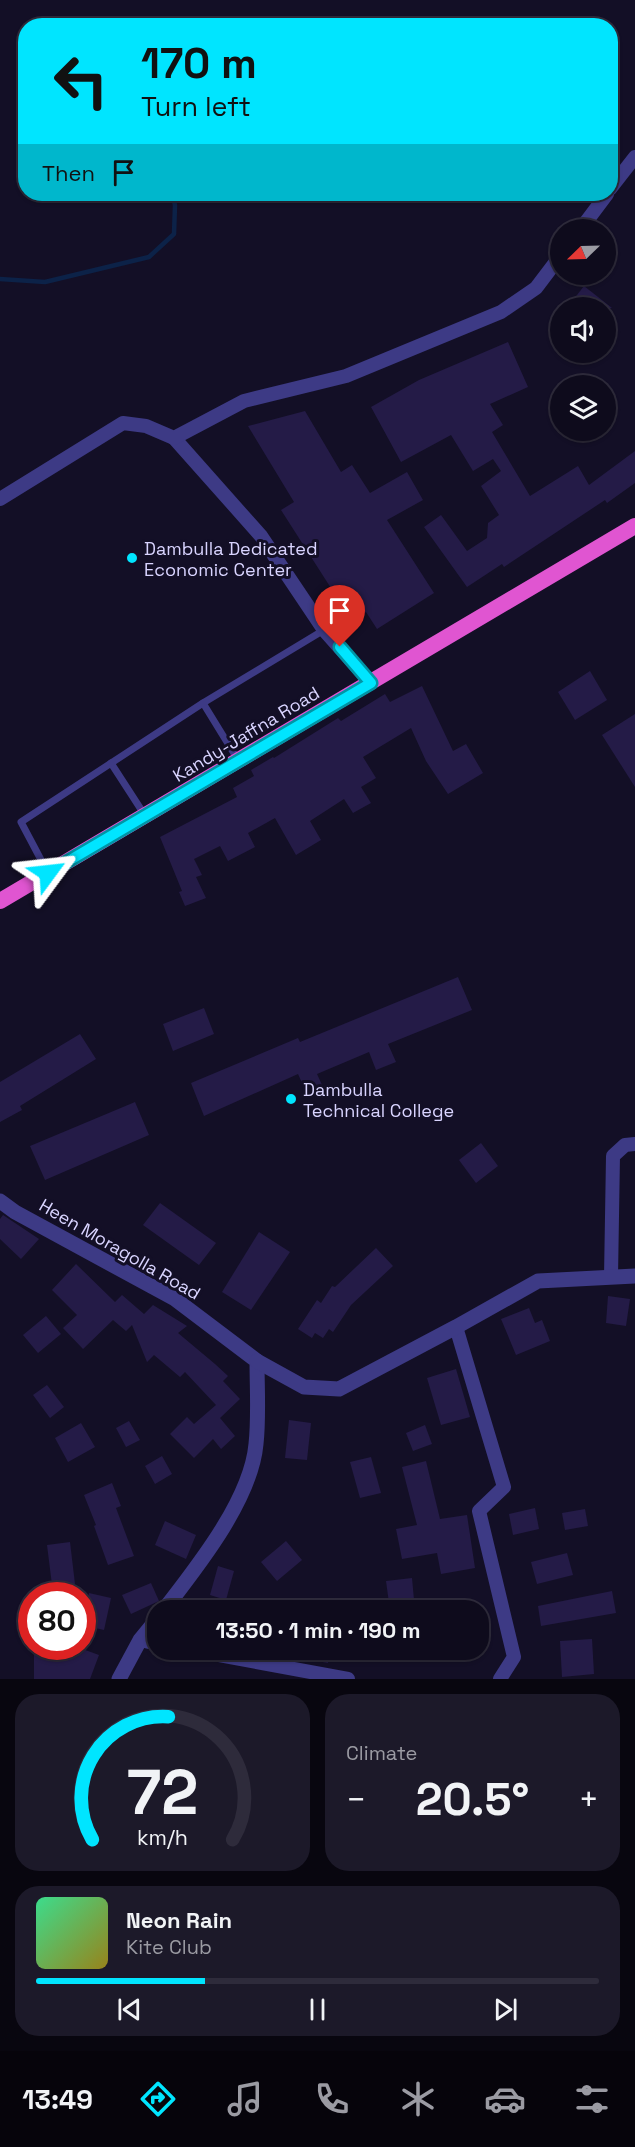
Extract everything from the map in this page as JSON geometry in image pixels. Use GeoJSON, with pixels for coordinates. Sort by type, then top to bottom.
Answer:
{"type":"FeatureCollection","features":[{"type":"Feature","properties":{"kind":"highway","name":"Kandy-Jaffna Road"},"geometry":{"type":"LineString","coordinates":[[0,901],[635,526]]}},
{"type":"Feature","properties":{"kind":"street"},"geometry":{"type":"LineString","coordinates":[[618,179],[635,157]]}},
{"type":"Feature","properties":{"kind":"street"},"geometry":{"type":"LineString","coordinates":[[589,219],[603,201]]}},
{"type":"Feature","properties":{"kind":"street"},"geometry":{"type":"LineString","coordinates":[[174,438],[244,401],[346,376],[501,312],[536,288],[550,270]]}},
{"type":"Feature","properties":{"kind":"street"},"geometry":{"type":"LineString","coordinates":[[0,499],[123,423],[146,426],[174,438],[261,536],[324,630],[371,683]]}},
{"type":"Feature","properties":{"kind":"street"},"geometry":{"type":"LineString","coordinates":[[611,1277],[613,1156],[625,1145],[635,1144]]}},
{"type":"Feature","properties":{"kind":"street","name":"Heen Moragolla Road"},"geometry":{"type":"LineString","coordinates":[[0,1201],[15,1212],[175,1299],[257,1361],[304,1387],[339,1389],[538,1281],[635,1276]]}},
{"type":"Feature","properties":{"kind":"street"},"geometry":{"type":"LineString","coordinates":[[456,1327],[504,1488],[479,1511],[514,1657],[500,1679]]}},
{"type":"Feature","properties":{"kind":"street"},"geometry":{"type":"LineString","coordinates":[[171,1600],[208,1552],[247,1483],[256,1445],[257,1361]]}},
{"type":"Feature","properties":{"kind":"street"},"geometry":{"type":"LineString","coordinates":[[119,1679],[147,1631]]}},
{"type":"Feature","properties":{"kind":"street"},"geometry":{"type":"LineString","coordinates":[[140,1640],[147,1642]]}},
{"type":"Feature","properties":{"kind":"street"},"geometry":{"type":"LineString","coordinates":[[246,1660],[348,1679]]}},
{"type":"Feature","properties":{"kind":"lane"},"geometry":{"type":"LineString","coordinates":[[48,873],[21,822],[203,703],[324,630]]}},
{"type":"Feature","properties":{"kind":"lane"},"geometry":{"type":"LineString","coordinates":[[203,703],[239,761]]}},
{"type":"Feature","properties":{"kind":"lane"},"geometry":{"type":"LineString","coordinates":[[111,763],[146,816]]}},
{"type":"Feature","properties":{"kind":"building"},"geometry":{"type":"Polygon","coordinates":[[[584,286],[598,297],[576,297],[584,286]]]}},
{"type":"Feature","properties":{"kind":"building"},"geometry":{"type":"Polygon","coordinates":[[[508,342],[528,387],[490,404],[503,425],[492,432],[530,496],[578,466],[589,485],[635,451],[635,483],[607,503],[605,500],[504,567],[502,564],[467,587],[424,527],[441,515],[467,551],[487,538],[488,523],[499,515],[481,486],[501,471],[493,459],[473,471],[451,435],[401,462],[371,407],[419,380],[508,342]]]}},
{"type":"Feature","properties":{"kind":"building"},"geometry":{"type":"Polygon","coordinates":[[[305,411],[341,472],[352,465],[370,493],[407,472],[423,500],[387,520],[434,593],[377,629],[366,612],[352,621],[281,510],[294,502],[248,426],[305,411]]]}},
{"type":"Feature","properties":{"kind":"building"},"geometry":{"type":"Polygon","coordinates":[[[590,671],[607,700],[575,720],[558,692],[590,671]]]}},
{"type":"Feature","properties":{"kind":"building"},"geometry":{"type":"Polygon","coordinates":[[[422,686],[453,751],[466,744],[483,773],[448,794],[426,761],[411,728],[363,757],[376,778],[361,787],[371,803],[353,813],[344,799],[310,821],[321,840],[296,855],[275,818],[248,833],[255,847],[228,861],[220,846],[194,859],[202,875],[196,877],[206,898],[185,906],[179,892],[182,891],[160,837],[237,797],[233,788],[254,776],[251,770],[338,718],[341,721],[385,694],[390,702],[422,686]]]}},
{"type":"Feature","properties":{"kind":"building"},"geometry":{"type":"Polygon","coordinates":[[[635,714],[635,787],[602,735],[635,714]]]}},
{"type":"Feature","properties":{"kind":"building"},"geometry":{"type":"Polygon","coordinates":[[[458,977],[472,1010],[388,1044],[396,1062],[376,1070],[369,1052],[317,1074],[323,1087],[307,1094],[298,1074],[204,1116],[191,1083],[298,1038],[300,1042],[458,977]]]}},
{"type":"Feature","properties":{"kind":"building"},"geometry":{"type":"Polygon","coordinates":[[[204,1008],[214,1034],[173,1051],[163,1024],[204,1008]]]}},
{"type":"Feature","properties":{"kind":"building"},"geometry":{"type":"Polygon","coordinates":[[[80,1034],[96,1059],[20,1106],[22,1110],[0,1122],[0,1082],[80,1034]]]}},
{"type":"Feature","properties":{"kind":"building"},"geometry":{"type":"Polygon","coordinates":[[[135,1102],[149,1135],[45,1180],[30,1146],[135,1102]]]}},
{"type":"Feature","properties":{"kind":"building"},"geometry":{"type":"Polygon","coordinates":[[[481,1143],[498,1166],[476,1183],[459,1160],[481,1143]]]}},
{"type":"Feature","properties":{"kind":"building"},"geometry":{"type":"Polygon","coordinates":[[[160,1203],[216,1243],[199,1265],[143,1225],[160,1203]]]}},
{"type":"Feature","properties":{"kind":"building"},"geometry":{"type":"Polygon","coordinates":[[[3,1215],[39,1239],[21,1259],[0,1239],[0,1219],[3,1215]]]}},
{"type":"Feature","properties":{"kind":"building"},"geometry":{"type":"Polygon","coordinates":[[[259,1232],[290,1252],[251,1310],[222,1292],[259,1232]]]}},
{"type":"Feature","properties":{"kind":"building"},"geometry":{"type":"Polygon","coordinates":[[[376,1248],[393,1266],[351,1305],[333,1332],[329,1329],[323,1338],[315,1333],[312,1338],[298,1329],[317,1300],[321,1303],[332,1286],[335,1287],[376,1248]]]}},
{"type":"Feature","properties":{"kind":"building"},"geometry":{"type":"Polygon","coordinates":[[[76,1264],[115,1302],[122,1295],[144,1314],[153,1305],[187,1326],[178,1333],[228,1376],[223,1381],[240,1399],[220,1418],[235,1436],[221,1449],[213,1439],[194,1458],[170,1434],[187,1417],[194,1424],[216,1405],[185,1372],[180,1377],[154,1355],[147,1362],[132,1325],[126,1331],[113,1320],[83,1349],[63,1328],[77,1315],[52,1290],[76,1264]]]}},
{"type":"Feature","properties":{"kind":"building"},"geometry":{"type":"Polygon","coordinates":[[[608,1296],[630,1299],[626,1326],[606,1323],[608,1296]]]}},
{"type":"Feature","properties":{"kind":"building"},"geometry":{"type":"Polygon","coordinates":[[[529,1308],[535,1323],[542,1320],[550,1341],[516,1355],[501,1319],[529,1308]]]}},
{"type":"Feature","properties":{"kind":"building"},"geometry":{"type":"Polygon","coordinates":[[[46,1316],[61,1334],[38,1353],[23,1335],[46,1316]]]}},
{"type":"Feature","properties":{"kind":"building"},"geometry":{"type":"Polygon","coordinates":[[[456,1369],[470,1417],[441,1425],[427,1378],[456,1369]]]}},
{"type":"Feature","properties":{"kind":"building"},"geometry":{"type":"Polygon","coordinates":[[[47,1385],[64,1407],[50,1418],[33,1395],[47,1385]]]}},
{"type":"Feature","properties":{"kind":"building"},"geometry":{"type":"Polygon","coordinates":[[[289,1420],[311,1423],[307,1460],[285,1458],[289,1420]]]}},
{"type":"Feature","properties":{"kind":"building"},"geometry":{"type":"Polygon","coordinates":[[[129,1421],[140,1440],[126,1447],[116,1428],[129,1421]]]}},
{"type":"Feature","properties":{"kind":"building"},"geometry":{"type":"Polygon","coordinates":[[[81,1423],[95,1447],[68,1462],[55,1438],[81,1423]]]}},
{"type":"Feature","properties":{"kind":"building"},"geometry":{"type":"Polygon","coordinates":[[[425,1425],[432,1444],[413,1451],[406,1433],[425,1425]]]}},
{"type":"Feature","properties":{"kind":"building"},"geometry":{"type":"Polygon","coordinates":[[[162,1456],[172,1474],[155,1484],[145,1466],[162,1456]]]}},
{"type":"Feature","properties":{"kind":"building"},"geometry":{"type":"Polygon","coordinates":[[[371,1457],[381,1493],[360,1498],[350,1462],[371,1457]]]}},
{"type":"Feature","properties":{"kind":"building"},"geometry":{"type":"Polygon","coordinates":[[[426,1461],[440,1519],[467,1515],[475,1568],[441,1574],[437,1553],[402,1559],[396,1529],[417,1525],[402,1467],[426,1461]]]}},
{"type":"Feature","properties":{"kind":"building"},"geometry":{"type":"Polygon","coordinates":[[[112,1483],[121,1506],[116,1508],[134,1556],[108,1565],[84,1495],[112,1483]]]}},
{"type":"Feature","properties":{"kind":"building"},"geometry":{"type":"Polygon","coordinates":[[[535,1508],[539,1529],[513,1535],[509,1514],[535,1508]]]}},
{"type":"Feature","properties":{"kind":"building"},"geometry":{"type":"Polygon","coordinates":[[[585,1509],[588,1526],[565,1530],[562,1513],[585,1509]]]}},
{"type":"Feature","properties":{"kind":"building"},"geometry":{"type":"Polygon","coordinates":[[[165,1521],[196,1535],[186,1559],[155,1545],[165,1521]]]}},
{"type":"Feature","properties":{"kind":"building"},"geometry":{"type":"Polygon","coordinates":[[[286,1541],[302,1560],[277,1581],[261,1562],[286,1541]]]}},
{"type":"Feature","properties":{"kind":"building"},"geometry":{"type":"Polygon","coordinates":[[[70,1542],[75,1582],[52,1582],[47,1545],[70,1542]]]}},
{"type":"Feature","properties":{"kind":"building"},"geometry":{"type":"Polygon","coordinates":[[[567,1553],[573,1575],[537,1584],[531,1562],[567,1553]]]}},
{"type":"Feature","properties":{"kind":"building"},"geometry":{"type":"Polygon","coordinates":[[[218,1566],[234,1571],[226,1600],[210,1595],[218,1566]]]}},
{"type":"Feature","properties":{"kind":"building"},"geometry":{"type":"Polygon","coordinates":[[[412,1578],[414,1600],[389,1600],[386,1581],[412,1578]]]}},
{"type":"Feature","properties":{"kind":"building"},"geometry":{"type":"Polygon","coordinates":[[[151,1583],[159,1600],[147,1600],[147,1607],[131,1614],[122,1595],[151,1583]]]}},
{"type":"Feature","properties":{"kind":"building"},"geometry":{"type":"Polygon","coordinates":[[[612,1591],[616,1613],[541,1626],[538,1606],[612,1591]]]}},
{"type":"Feature","properties":{"kind":"building"},"geometry":{"type":"Polygon","coordinates":[[[96,1595],[111,1598],[104,1630],[96,1628],[96,1595]]]}},
{"type":"Feature","properties":{"kind":"building"},"geometry":{"type":"Polygon","coordinates":[[[592,1639],[594,1674],[562,1677],[560,1641],[592,1639]]]}},
{"type":"Feature","properties":{"kind":"building"},"geometry":{"type":"Polygon","coordinates":[[[96,1654],[99,1655],[90,1679],[34,1679],[34,1660],[96,1660],[96,1654]]]}},
{"type":"Feature","properties":{"kind":"building"},"geometry":{"type":"Polygon","coordinates":[[[312,1660],[328,1660],[328,1663],[312,1660]]]}},
{"type":"Feature","properties":{"kind":"waterway"},"geometry":{"type":"LineString","coordinates":[[0,279],[45,282],[149,257],[174,234],[174,201]]}},
{"type":"Feature","properties":{"kind":"place","name":"Dambulla Dedicated Economic Center"},"geometry":{"type":"Point","coordinates":[132,558]}},
{"type":"Feature","properties":{"kind":"place","name":"Dambulla Technical College"},"geometry":{"type":"Point","coordinates":[291,1099]}},
{"type":"Feature","properties":{"kind":"route"},"geometry":{"type":"LineString","coordinates":[[48,873],[371,683],[340,647]]}}]}
